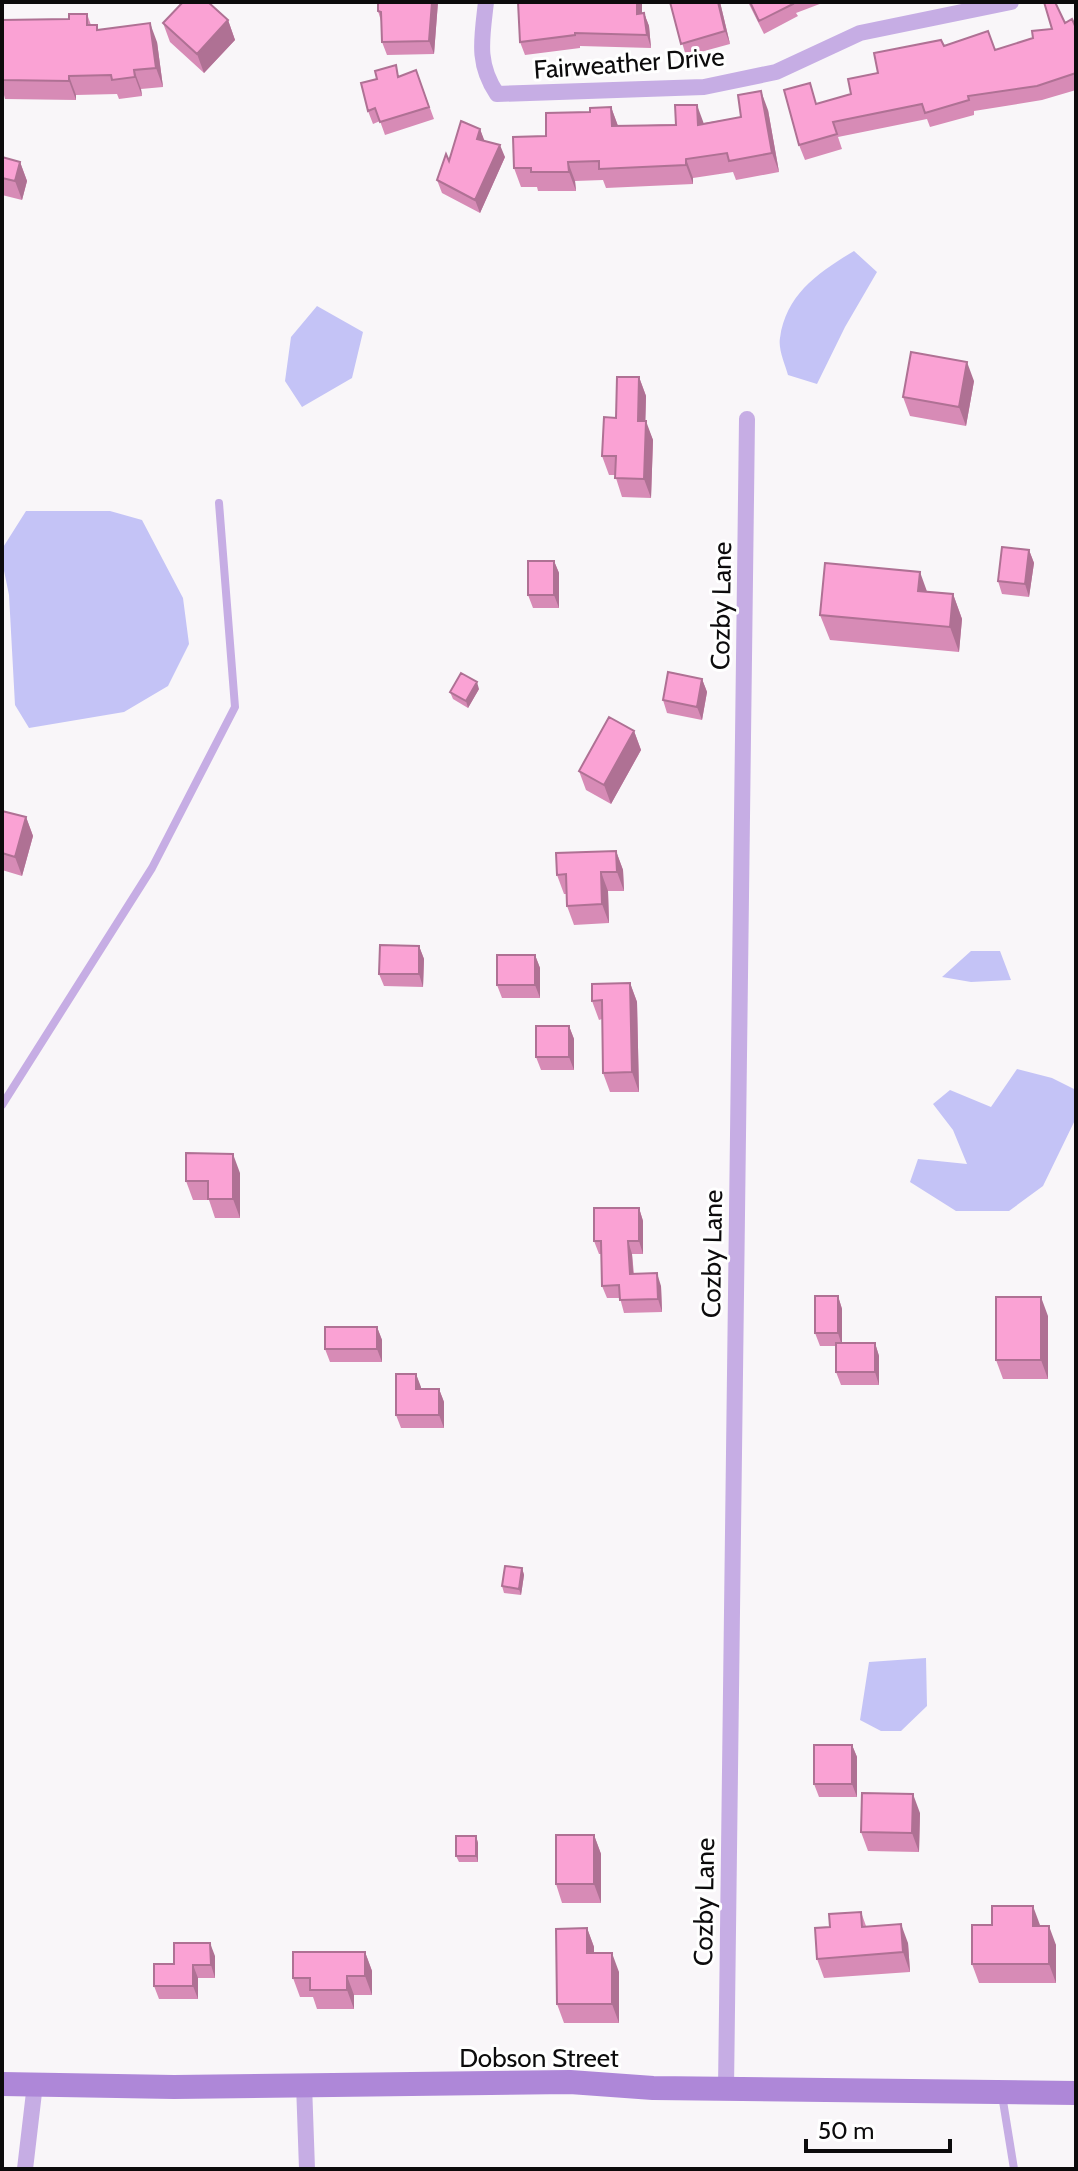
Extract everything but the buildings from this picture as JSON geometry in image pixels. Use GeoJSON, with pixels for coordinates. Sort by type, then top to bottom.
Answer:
{"type":"FeatureCollection","features":[{"type":"Feature","properties":{"kind":"street","name":"Fairweather Drive"},"geometry":{"type":"LineString","coordinates":[[486,2],[481,48],[486,77],[497,94],[704,87],[776,72],[860,33],[1011,2]]}},
{"type":"Feature","properties":{"kind":"street","name":"Cozby Lane"},"geometry":{"type":"LineString","coordinates":[[726,2089],[747,419]]}},
{"type":"Feature","properties":{"kind":"street","name":"Dobson Street"},"geometry":{"type":"LineString","coordinates":[[2,2084],[174,2087],[570,2082],[726,2089],[1076,2093]]}},
{"type":"Feature","properties":{"kind":"street"},"geometry":{"type":"LineString","coordinates":[[25,2169],[35,2084]]}},
{"type":"Feature","properties":{"kind":"street"},"geometry":{"type":"LineString","coordinates":[[304,2084],[307,2169]]}},
{"type":"Feature","properties":{"kind":"lane"},"geometry":{"type":"LineString","coordinates":[[2,1105],[152,868],[235,707],[219,503]]}},
{"type":"Feature","properties":{"kind":"lane"},"geometry":{"type":"LineString","coordinates":[[1002,2092],[1014,2169]]}},
{"type":"Feature","properties":{"kind":"water"},"geometry":{"type":"Polygon","coordinates":[[[854,251],[877,272],[817,384],[788,375],[780,342],[789,309],[817,276],[854,251]]]}},
{"type":"Feature","properties":{"kind":"water"},"geometry":{"type":"Polygon","coordinates":[[[317,306],[363,332],[352,378],[302,407],[285,381],[291,337],[317,306]]]}},
{"type":"Feature","properties":{"kind":"water"},"geometry":{"type":"Polygon","coordinates":[[[26,511],[110,511],[142,520],[183,598],[189,644],[168,686],[124,712],[29,728],[15,705],[9,595],[2,561],[2,549],[26,511]]]}},
{"type":"Feature","properties":{"kind":"water"},"geometry":{"type":"Polygon","coordinates":[[[971,951],[1000,951],[1011,980],[971,982],[942,977],[971,951]]]}},
{"type":"Feature","properties":{"kind":"water"},"geometry":{"type":"Polygon","coordinates":[[[1017,1069],[1052,1078],[1076,1090],[1076,1118],[1043,1186],[1009,1211],[956,1211],[910,1182],[918,1159],[967,1164],[953,1130],[933,1104],[950,1090],[991,1107],[1017,1069]]]}},
{"type":"Feature","properties":{"kind":"water"},"geometry":{"type":"Polygon","coordinates":[[[926,1658],[927,1706],[901,1731],[881,1731],[860,1720],[869,1662],[926,1658]]]}}]}
